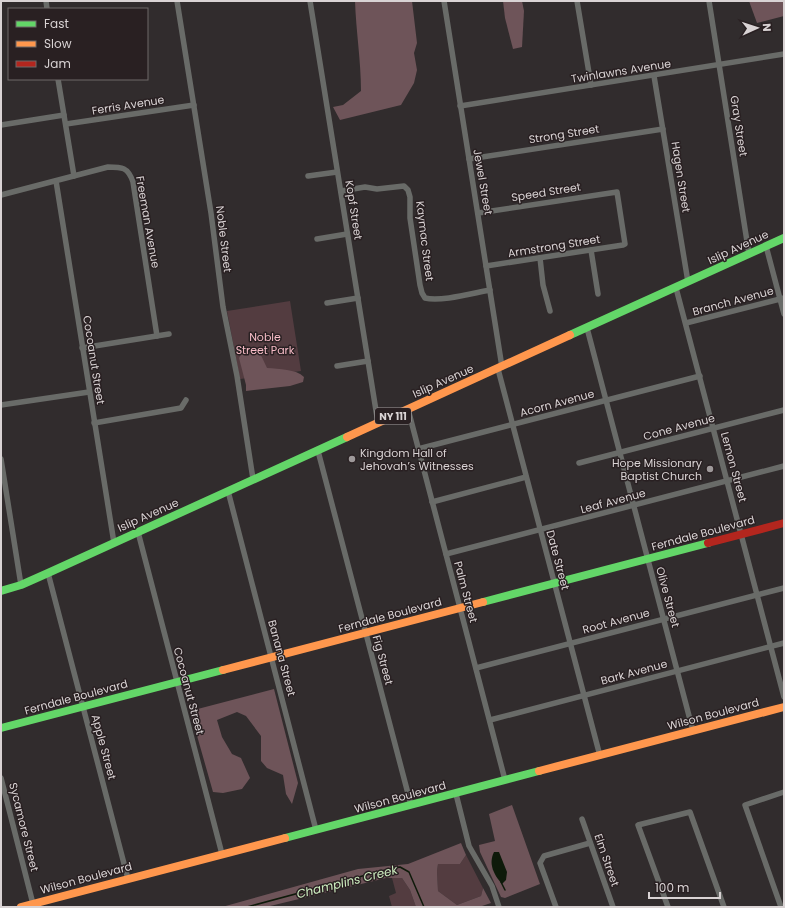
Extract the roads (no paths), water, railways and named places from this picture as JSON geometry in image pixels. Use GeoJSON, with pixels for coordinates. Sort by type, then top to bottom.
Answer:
{"type":"FeatureCollection","features":[{"type":"Feature","properties":{"kind":"street","name":"Noble Street"},"geometry":{"type":"LineString","coordinates":[[178,1],[211,213],[222,307],[237,376],[253,479]]}},
{"type":"Feature","properties":{"kind":"street","name":"Kopf Street"},"geometry":{"type":"LineString","coordinates":[[310,1],[378,423]]}},
{"type":"Feature","properties":{"kind":"street","name":"Jewel Street"},"geometry":{"type":"LineString","coordinates":[[444,1],[490,290],[500,368]]}},
{"type":"Feature","properties":{"kind":"street"},"geometry":{"type":"LineString","coordinates":[[577,1],[591,85]]}},
{"type":"Feature","properties":{"kind":"street","name":"Gray Street"},"geometry":{"type":"LineString","coordinates":[[709,1],[749,254]]}},
{"type":"Feature","properties":{"kind":"street","name":"Twinlawns Avenue"},"geometry":{"type":"LineString","coordinates":[[460,106],[784,56]]}},
{"type":"Feature","properties":{"kind":"street","name":"Hagen Street"},"geometry":{"type":"LineString","coordinates":[[654,76],[688,282]]}},
{"type":"Feature","properties":{"kind":"street"},"geometry":{"type":"LineString","coordinates":[[58,80],[74,176]]}},
{"type":"Feature","properties":{"kind":"street","name":"Ferris Avenue"},"geometry":{"type":"LineString","coordinates":[[66,124],[194,105]]}},
{"type":"Feature","properties":{"kind":"street"},"geometry":{"type":"LineString","coordinates":[[1,125],[64,115]]}},
{"type":"Feature","properties":{"kind":"street","name":"Strong Street"},"geometry":{"type":"LineString","coordinates":[[469,160],[663,129]]}},
{"type":"Feature","properties":{"kind":"street","name":"Freeman Avenue"},"geometry":{"type":"LineString","coordinates":[[1,195],[108,167],[126,169],[130,175],[136,204],[157,336]]}},
{"type":"Feature","properties":{"kind":"street"},"geometry":{"type":"LineString","coordinates":[[308,176],[337,172]]}},
{"type":"Feature","properties":{"kind":"street","name":"Cocoanut Street"},"geometry":{"type":"LineString","coordinates":[[56,181],[114,543]]}},
{"type":"Feature","properties":{"kind":"street","name":"Kaymac Street"},"geometry":{"type":"LineString","coordinates":[[341,191],[365,187],[377,189],[404,186],[408,190],[410,218],[420,285],[425,298],[441,298],[490,290]]}},
{"type":"Feature","properties":{"kind":"street","name":"Speed Street"},"geometry":{"type":"LineString","coordinates":[[478,213],[617,192],[625,244]]}},
{"type":"Feature","properties":{"kind":"street"},"geometry":{"type":"LineString","coordinates":[[317,239],[348,234]]}},
{"type":"Feature","properties":{"kind":"street","name":"Islip Avenue"},"geometry":{"type":"LineString","coordinates":[[1,591],[21,585],[48,573],[784,238]]}},
{"type":"Feature","properties":{"kind":"street","name":"Armstrong Street"},"geometry":{"type":"LineString","coordinates":[[486,266],[625,244]]}},
{"type":"Feature","properties":{"kind":"street"},"geometry":{"type":"LineString","coordinates":[[766,246],[782,299],[784,314]]}},
{"type":"Feature","properties":{"kind":"street"},"geometry":{"type":"LineString","coordinates":[[591,250],[598,294]]}},
{"type":"Feature","properties":{"kind":"street"},"geometry":{"type":"LineString","coordinates":[[540,258],[543,285],[550,311]]}},
{"type":"Feature","properties":{"kind":"street","name":"Lemon Street"},"geometry":{"type":"LineString","coordinates":[[676,288],[784,697]]}},
{"type":"Feature","properties":{"kind":"street"},"geometry":{"type":"LineString","coordinates":[[327,302],[358,298]]}},
{"type":"Feature","properties":{"kind":"street","name":"Branch Avenue"},"geometry":{"type":"LineString","coordinates":[[686,323],[782,299]]}},
{"type":"Feature","properties":{"kind":"street","name":"Olive Street"},"geometry":{"type":"LineString","coordinates":[[587,328],[693,731]]}},
{"type":"Feature","properties":{"kind":"street"},"geometry":{"type":"LineString","coordinates":[[82,348],[169,334]]}},
{"type":"Feature","properties":{"kind":"street"},"geometry":{"type":"LineString","coordinates":[[337,366],[368,361]]}},
{"type":"Feature","properties":{"kind":"street","name":"Date Street"},"geometry":{"type":"LineString","coordinates":[[500,368],[526,477],[600,756]]}},
{"type":"Feature","properties":{"kind":"street","name":"Acorn Avenue"},"geometry":{"type":"LineString","coordinates":[[418,449],[700,376]]}},
{"type":"Feature","properties":{"kind":"street"},"geometry":{"type":"LineString","coordinates":[[1,405],[89,392]]}},
{"type":"Feature","properties":{"kind":"street"},"geometry":{"type":"LineString","coordinates":[[94,423],[181,408],[186,400]]}},
{"type":"Feature","properties":{"kind":"street","name":"Palm Street"},"geometry":{"type":"LineString","coordinates":[[408,409],[505,780]]}},
{"type":"Feature","properties":{"kind":"street","name":"Cone Avenue"},"geometry":{"type":"LineString","coordinates":[[578,464],[784,410]]}},
{"type":"Feature","properties":{"kind":"street","name":"Fig Street"},"geometry":{"type":"LineString","coordinates":[[318,451],[411,805]]}},
{"type":"Feature","properties":{"kind":"street"},"geometry":{"type":"LineString","coordinates":[[1,459],[21,585]]}},
{"type":"Feature","properties":{"kind":"street","name":"Leaf Avenue"},"geometry":{"type":"LineString","coordinates":[[446,554],[784,466]]}},
{"type":"Feature","properties":{"kind":"street"},"geometry":{"type":"LineString","coordinates":[[432,502],[526,477]]}},
{"type":"Feature","properties":{"kind":"street","name":"Banana Street"},"geometry":{"type":"LineString","coordinates":[[228,491],[316,830]]}},
{"type":"Feature","properties":{"kind":"street","name":"Ferndale Boulevard"},"geometry":{"type":"LineString","coordinates":[[1,728],[784,523]]}},
{"type":"Feature","properties":{"kind":"street","name":"Cocoanut Street"},"geometry":{"type":"LineString","coordinates":[[138,532],[222,854]]}},
{"type":"Feature","properties":{"kind":"street","name":"Apple Street"},"geometry":{"type":"LineString","coordinates":[[48,573],[128,879]]}},
{"type":"Feature","properties":{"kind":"street","name":"Root Avenue"},"geometry":{"type":"LineString","coordinates":[[476,668],[784,588]]}},
{"type":"Feature","properties":{"kind":"street","name":"Bark Avenue"},"geometry":{"type":"LineString","coordinates":[[490,720],[784,644]]}},
{"type":"Feature","properties":{"kind":"street","name":"Wilson Boulevard"},"geometry":{"type":"LineString","coordinates":[[21,907],[784,707]]}},
{"type":"Feature","properties":{"kind":"street","name":"Sycamore Street"},"geometry":{"type":"LineString","coordinates":[[1,778],[33,904]]}},
{"type":"Feature","properties":{"kind":"street"},"geometry":{"type":"LineString","coordinates":[[781,907],[745,805],[784,792]]}},
{"type":"Feature","properties":{"kind":"street"},"geometry":{"type":"LineString","coordinates":[[456,794],[469,846],[492,886],[499,907]]}},
{"type":"Feature","properties":{"kind":"street"},"geometry":{"type":"LineString","coordinates":[[668,907],[638,825],[690,812],[724,907]]}},
{"type":"Feature","properties":{"kind":"street","name":"Elm Street"},"geometry":{"type":"LineString","coordinates":[[582,819],[613,907]]}},
{"type":"Feature","properties":{"kind":"street"},"geometry":{"type":"LineString","coordinates":[[556,907],[540,863],[544,856],[590,844]]}},
{"type":"Feature","properties":{"kind":"waterway","name":"Champlins Creek"},"geometry":{"type":"LineString","coordinates":[[247,907],[400,867],[409,872],[424,907]]}},
{"type":"Feature","properties":{"kind":"waterway"},"geometry":{"type":"LineString","coordinates":[[501,882],[505,890]]}},
{"type":"Feature","properties":{"kind":"place","name":"Kingdom Hall of Jehovah’s Witnesses"},"geometry":{"type":"Point","coordinates":[352,459]}},
{"type":"Feature","properties":{"kind":"place","name":"Hope Missionary Baptist Church"},"geometry":{"type":"Point","coordinates":[710,469]}},
{"type":"Feature","properties":{"kind":"park label","name":"Noble Street Park"},"geometry":{"type":"Point","coordinates":[265,343]}}]}
